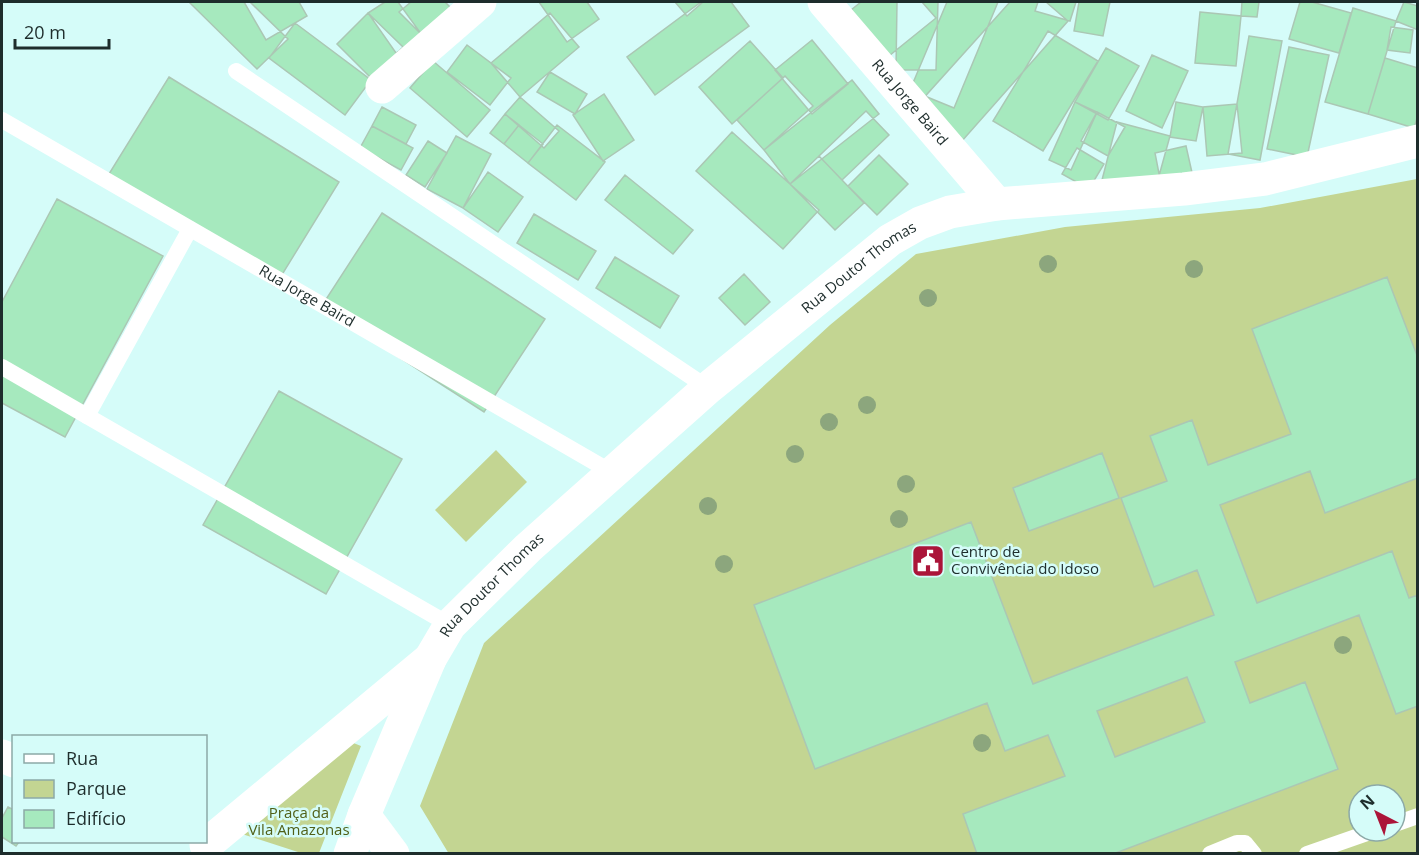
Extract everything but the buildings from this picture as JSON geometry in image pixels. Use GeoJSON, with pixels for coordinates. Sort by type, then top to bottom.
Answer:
{"type":"FeatureCollection","features":[{"type":"Feature","properties":{"kind":"street"},"geometry":{"type":"LineString","coordinates":[[382,87],[480,2]]}},
{"type":"Feature","properties":{"kind":"street","name":"Rua Jorge Baird"},"geometry":{"type":"LineString","coordinates":[[824,2],[997,204]]}},
{"type":"Feature","properties":{"kind":"street","name":"Rua Doutor Thomas"},"geometry":{"type":"LineString","coordinates":[[350,854],[364,815],[430,659],[450,625],[528,548],[708,388],[890,240],[920,223],[950,212],[997,204],[1184,189],[1265,179],[1418,141]]}},
{"type":"Feature","properties":{"kind":"street","name":"Rua Doutor Thomas"},"geometry":{"type":"LineString","coordinates":[[212,847],[430,659]]}},
{"type":"Feature","properties":{"kind":"street"},"geometry":{"type":"LineString","coordinates":[[364,815],[393,854]]}},
{"type":"Feature","properties":{"kind":"lane"},"geometry":{"type":"LineString","coordinates":[[236,71],[708,388]]}},
{"type":"Feature","properties":{"kind":"lane","name":"Rua Jorge Baird"},"geometry":{"type":"LineString","coordinates":[[2,120],[613,473]]}},
{"type":"Feature","properties":{"kind":"lane"},"geometry":{"type":"LineString","coordinates":[[87,416],[190,229]]}},
{"type":"Feature","properties":{"kind":"lane"},"geometry":{"type":"LineString","coordinates":[[2,367],[450,625]]}},
{"type":"Feature","properties":{"kind":"lane"},"geometry":{"type":"LineString","coordinates":[[1307,854],[1347,840]]}},
{"type":"Feature","properties":{"kind":"lane"},"geometry":{"type":"LineString","coordinates":[[1210,854],[1237,843],[1245,843],[1254,854]]}},
{"type":"Feature","properties":{"kind":"green space"},"geometry":{"type":"Polygon","coordinates":[[[1417,179],[1417,853],[449,854],[420,806],[484,643],[830,325],[916,254],[1065,227],[1260,208],[1417,179]]]}},
{"type":"Feature","properties":{"kind":"green space"},"geometry":{"type":"Polygon","coordinates":[[[496,450],[527,482],[466,542],[435,510],[496,450]]]}},
{"type":"Feature","properties":{"kind":"green space","name":"Praça da Vila Amazonas"},"geometry":{"type":"Polygon","coordinates":[[[346,740],[361,746],[319,853],[301,853],[242,834],[346,740]]]}},
{"type":"Feature","properties":{"kind":"place","name":"Centro de Convivência do Idoso"},"geometry":{"type":"Point","coordinates":[928,561]}}]}
